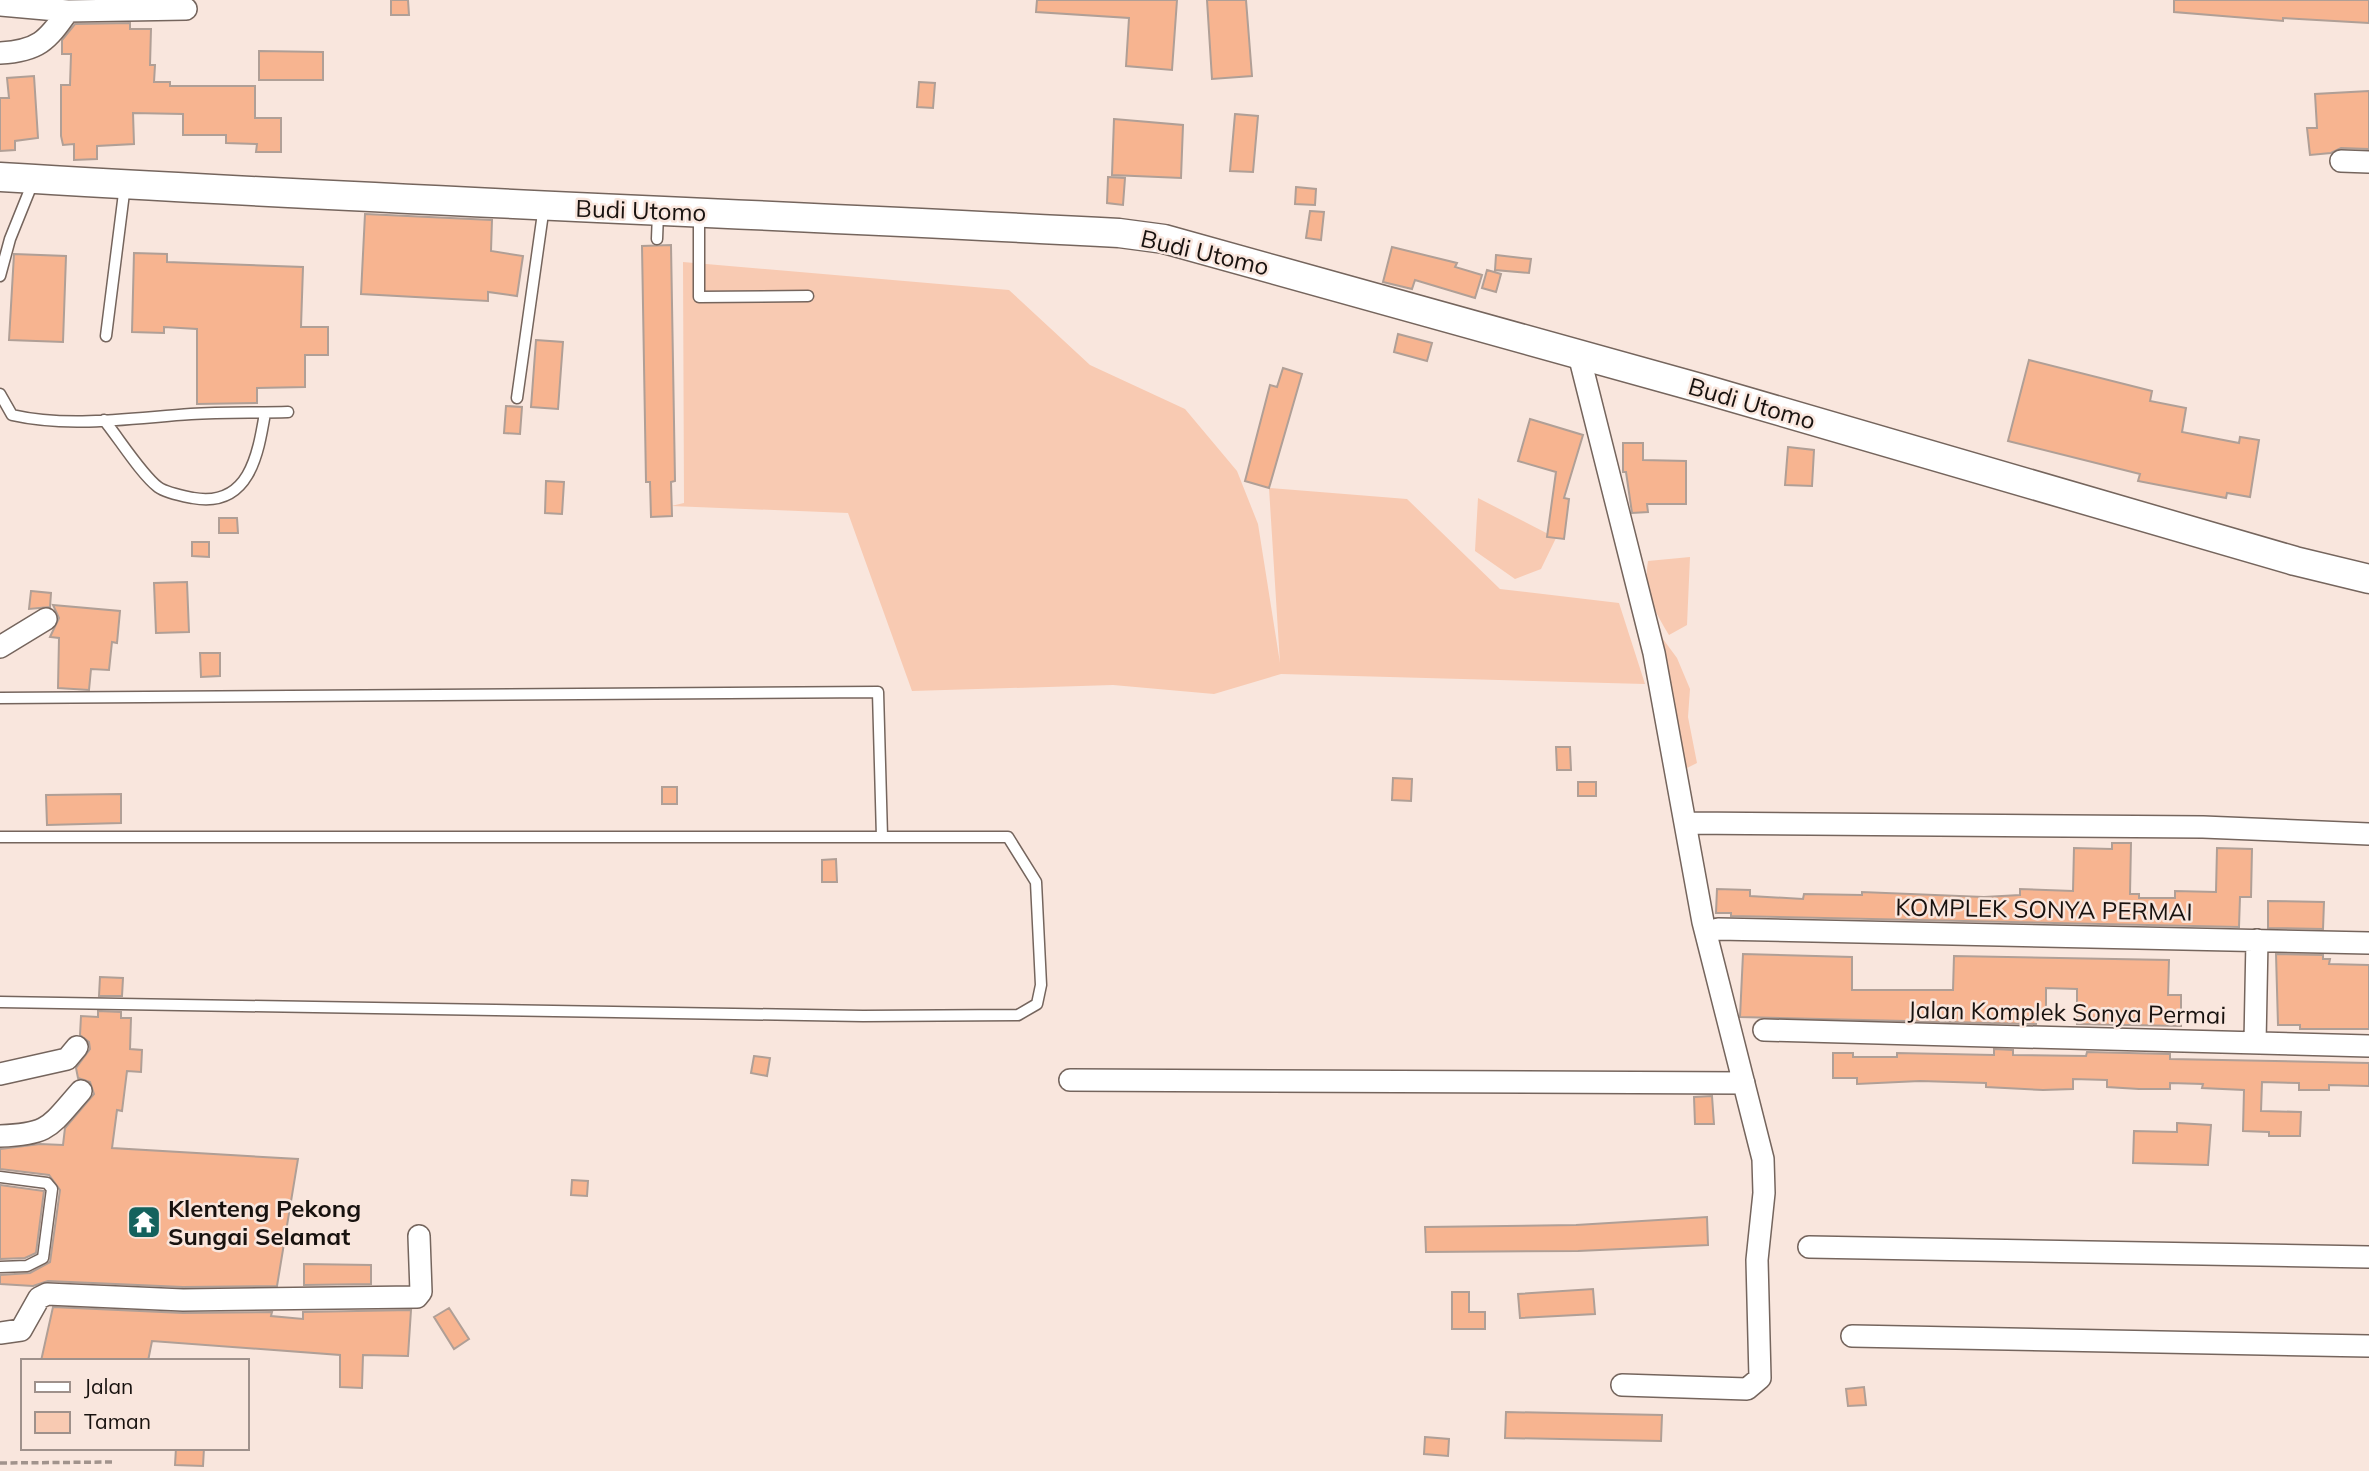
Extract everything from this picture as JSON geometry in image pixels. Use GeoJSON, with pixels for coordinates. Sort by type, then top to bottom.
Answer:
{"type":"FeatureCollection","features":[{"type":"Feature","properties":{"kind":"street"},"geometry":{"type":"LineString","coordinates":[[0,5],[68,11],[186,9]]}},
{"type":"Feature","properties":{"kind":"street"},"geometry":{"type":"LineString","coordinates":[[0,53],[37,47],[50,36],[68,11]]}},
{"type":"Feature","properties":{"kind":"street"},"geometry":{"type":"LineString","coordinates":[[2341,161],[2369,162]]}},
{"type":"Feature","properties":{"kind":"street","name":"Budi Utomo"},"geometry":{"type":"LineString","coordinates":[[0,177],[1119,233],[1164,239],[2295,561],[2369,579]]}},
{"type":"Feature","properties":{"kind":"street"},"geometry":{"type":"LineString","coordinates":[[1579,355],[1654,653],[1703,922],[1763,1159],[1764,1194],[1756,1260],[1760,1378],[1747,1389],[1622,1385]]}},
{"type":"Feature","properties":{"kind":"street"},"geometry":{"type":"LineString","coordinates":[[0,648],[46,619]]}},
{"type":"Feature","properties":{"kind":"street"},"geometry":{"type":"LineString","coordinates":[[1685,823],[2203,827],[2369,834]]}},
{"type":"Feature","properties":{"kind":"street","name":"KOMPLEK SONYA PERMAI"},"geometry":{"type":"LineString","coordinates":[[1718,929],[2369,943]]}},
{"type":"Feature","properties":{"kind":"street"},"geometry":{"type":"LineString","coordinates":[[2255,1043],[2257,940]]}},
{"type":"Feature","properties":{"kind":"street","name":"Jalan Komplek Sonya Permai"},"geometry":{"type":"LineString","coordinates":[[1764,1030],[2369,1046]]}},
{"type":"Feature","properties":{"kind":"street"},"geometry":{"type":"LineString","coordinates":[[0,1074],[67,1059],[77,1047]]}},
{"type":"Feature","properties":{"kind":"street"},"geometry":{"type":"LineString","coordinates":[[1070,1080],[1744,1083]]}},
{"type":"Feature","properties":{"kind":"street"},"geometry":{"type":"LineString","coordinates":[[0,1136],[27,1135],[46,1129],[80,1091]]}},
{"type":"Feature","properties":{"kind":"street"},"geometry":{"type":"LineString","coordinates":[[7,1333],[21,1330],[39,1298],[47,1294],[183,1300],[417,1297],[421,1292],[419,1236]]}},
{"type":"Feature","properties":{"kind":"street"},"geometry":{"type":"LineString","coordinates":[[1809,1247],[2369,1256]]}},
{"type":"Feature","properties":{"kind":"street"},"geometry":{"type":"LineString","coordinates":[[1853,1336],[2369,1346]]}},
{"type":"Feature","properties":{"kind":"lane"},"geometry":{"type":"LineString","coordinates":[[0,276],[10,240],[34,179]]}},
{"type":"Feature","properties":{"kind":"lane"},"geometry":{"type":"LineString","coordinates":[[106,336],[125,185]]}},
{"type":"Feature","properties":{"kind":"lane"},"geometry":{"type":"LineString","coordinates":[[517,398],[544,206]]}},
{"type":"Feature","properties":{"kind":"lane"},"geometry":{"type":"LineString","coordinates":[[657,239],[658,210]]}},
{"type":"Feature","properties":{"kind":"lane"},"geometry":{"type":"LineString","coordinates":[[699,212],[699,297],[807,296]]}},
{"type":"Feature","properties":{"kind":"lane"},"geometry":{"type":"LineString","coordinates":[[0,394],[12,415],[30,419],[104,420],[288,412]]}},
{"type":"Feature","properties":{"kind":"lane"},"geometry":{"type":"LineString","coordinates":[[104,420],[158,488],[204,500],[220,498],[237,488],[247,477],[259,452],[265,412]]}},
{"type":"Feature","properties":{"kind":"lane"},"geometry":{"type":"LineString","coordinates":[[0,698],[878,692],[882,837]]}},
{"type":"Feature","properties":{"kind":"lane"},"geometry":{"type":"LineString","coordinates":[[0,837],[1008,837],[1036,882],[1041,985],[1037,1004],[1018,1015],[863,1016],[0,1002]]}},
{"type":"Feature","properties":{"kind":"lane"},"geometry":{"type":"LineString","coordinates":[[0,1177],[47,1183],[52,1189],[44,1258],[27,1266],[0,1267]]}},
{"type":"Feature","properties":{"kind":"path"},"geometry":{"type":"LineString","coordinates":[[0,1463],[38,1465],[115,1462]]}},
{"type":"Feature","properties":{"kind":"green space"},"geometry":{"type":"Polygon","coordinates":[[[683,262],[1009,290],[1090,365],[1185,409],[1237,471],[1258,524],[1280,663],[1269,488],[1407,499],[1500,589],[1619,603],[1645,684],[1281,674],[1214,694],[1113,685],[912,691],[848,513],[671,506],[684,503],[683,262]]]}},
{"type":"Feature","properties":{"kind":"green space"},"geometry":{"type":"Polygon","coordinates":[[[1478,498],[1556,538],[1541,569],[1515,579],[1475,551],[1478,498]]]}},
{"type":"Feature","properties":{"kind":"green space"},"geometry":{"type":"Polygon","coordinates":[[[1690,557],[1687,625],[1669,635],[1648,591],[1648,561],[1690,557]]]}},
{"type":"Feature","properties":{"kind":"green space"},"geometry":{"type":"Polygon","coordinates":[[[1657,631],[1677,658],[1690,689],[1688,717],[1697,763],[1683,770],[1657,631]]]}},
{"type":"Feature","properties":{"kind":"building"},"geometry":{"type":"Polygon","coordinates":[[[391,0],[408,0],[409,15],[391,15],[391,0]]]}},
{"type":"Feature","properties":{"kind":"building"},"geometry":{"type":"Polygon","coordinates":[[[1037,0],[1177,0],[1172,70],[1126,66],[1129,18],[1036,12],[1037,0]]]}},
{"type":"Feature","properties":{"kind":"building"},"geometry":{"type":"Polygon","coordinates":[[[1207,0],[1246,0],[1252,76],[1212,79],[1207,0]]]}},
{"type":"Feature","properties":{"kind":"building"},"geometry":{"type":"Polygon","coordinates":[[[2174,0],[2369,0],[2369,23],[2283,18],[2283,21],[2174,12],[2174,0]]]}},
{"type":"Feature","properties":{"kind":"building"},"geometry":{"type":"Polygon","coordinates":[[[130,23],[130,29],[151,29],[150,65],[155,65],[154,82],[170,82],[170,86],[255,86],[255,118],[281,118],[281,152],[256,152],[257,144],[226,143],[226,135],[183,135],[183,114],[133,113],[134,144],[97,146],[97,159],[74,160],[74,144],[63,145],[61,136],[61,85],[70,85],[71,54],[62,54],[62,40],[75,24],[130,23]]]}},
{"type":"Feature","properties":{"kind":"building"},"geometry":{"type":"Polygon","coordinates":[[[259,51],[323,52],[323,80],[259,80],[259,51]]]}},
{"type":"Feature","properties":{"kind":"building"},"geometry":{"type":"Polygon","coordinates":[[[34,76],[38,138],[15,141],[15,150],[0,151],[0,98],[9,98],[7,78],[34,76]]]}},
{"type":"Feature","properties":{"kind":"building"},"geometry":{"type":"Polygon","coordinates":[[[919,82],[935,83],[933,108],[917,107],[919,82]]]}},
{"type":"Feature","properties":{"kind":"building"},"geometry":{"type":"Polygon","coordinates":[[[2369,91],[2369,149],[2341,148],[2331,153],[2310,155],[2307,128],[2317,128],[2315,94],[2369,91]]]}},
{"type":"Feature","properties":{"kind":"building"},"geometry":{"type":"Polygon","coordinates":[[[1235,114],[1258,116],[1253,172],[1230,171],[1235,114]]]}},
{"type":"Feature","properties":{"kind":"building"},"geometry":{"type":"Polygon","coordinates":[[[1114,119],[1183,125],[1181,178],[1112,175],[1114,119]]]}},
{"type":"Feature","properties":{"kind":"building"},"geometry":{"type":"Polygon","coordinates":[[[1108,177],[1125,178],[1123,205],[1107,203],[1108,177]]]}},
{"type":"Feature","properties":{"kind":"building"},"geometry":{"type":"Polygon","coordinates":[[[1296,187],[1316,189],[1315,205],[1295,204],[1296,187]]]}},
{"type":"Feature","properties":{"kind":"building"},"geometry":{"type":"Polygon","coordinates":[[[1310,211],[1324,212],[1321,240],[1306,238],[1310,211]]]}},
{"type":"Feature","properties":{"kind":"building"},"geometry":{"type":"Polygon","coordinates":[[[365,214],[492,220],[491,251],[523,256],[517,296],[488,292],[488,301],[361,294],[365,214]]]}},
{"type":"Feature","properties":{"kind":"building"},"geometry":{"type":"Polygon","coordinates":[[[671,245],[675,481],[671,482],[672,516],[651,517],[650,482],[646,482],[642,246],[671,245]]]}},
{"type":"Feature","properties":{"kind":"building"},"geometry":{"type":"Polygon","coordinates":[[[1392,247],[1457,263],[1455,267],[1482,275],[1475,298],[1415,280],[1412,289],[1383,282],[1392,247]]]}},
{"type":"Feature","properties":{"kind":"building"},"geometry":{"type":"Polygon","coordinates":[[[134,253],[167,254],[167,262],[303,267],[301,327],[328,327],[328,355],[305,355],[305,387],[257,388],[257,403],[197,404],[197,329],[164,327],[164,333],[132,332],[134,253]]]}},
{"type":"Feature","properties":{"kind":"building"},"geometry":{"type":"Polygon","coordinates":[[[14,254],[66,256],[63,342],[9,340],[14,254]]]}},
{"type":"Feature","properties":{"kind":"building"},"geometry":{"type":"Polygon","coordinates":[[[1496,255],[1531,259],[1529,273],[1495,270],[1496,255]]]}},
{"type":"Feature","properties":{"kind":"building"},"geometry":{"type":"Polygon","coordinates":[[[1487,270],[1501,274],[1496,292],[1482,288],[1487,270]]]}},
{"type":"Feature","properties":{"kind":"building"},"geometry":{"type":"Polygon","coordinates":[[[1398,334],[1432,343],[1427,361],[1394,352],[1398,334]]]}},
{"type":"Feature","properties":{"kind":"building"},"geometry":{"type":"Polygon","coordinates":[[[536,340],[563,342],[558,409],[531,407],[536,340]]]}},
{"type":"Feature","properties":{"kind":"building"},"geometry":{"type":"Polygon","coordinates":[[[2029,360],[2152,391],[2150,401],[2186,408],[2182,432],[2239,443],[2240,437],[2259,440],[2250,497],[2227,493],[2226,498],[2138,481],[2140,474],[2008,441],[2029,360]]]}},
{"type":"Feature","properties":{"kind":"building"},"geometry":{"type":"Polygon","coordinates":[[[1283,368],[1302,374],[1269,488],[1245,481],[1270,385],[1277,387],[1283,368]]]}},
{"type":"Feature","properties":{"kind":"building"},"geometry":{"type":"Polygon","coordinates":[[[506,406],[522,407],[520,434],[504,433],[506,406]]]}},
{"type":"Feature","properties":{"kind":"building"},"geometry":{"type":"Polygon","coordinates":[[[1530,419],[1583,435],[1564,498],[1569,499],[1564,539],[1547,537],[1556,472],[1518,461],[1530,419]]]}},
{"type":"Feature","properties":{"kind":"building"},"geometry":{"type":"Polygon","coordinates":[[[1623,443],[1643,443],[1643,460],[1686,461],[1686,504],[1647,504],[1648,512],[1632,513],[1626,472],[1623,472],[1623,443]]]}},
{"type":"Feature","properties":{"kind":"building"},"geometry":{"type":"Polygon","coordinates":[[[1788,447],[1814,450],[1812,486],[1785,485],[1788,447]]]}},
{"type":"Feature","properties":{"kind":"building"},"geometry":{"type":"Polygon","coordinates":[[[546,481],[564,482],[562,514],[545,513],[546,481]]]}},
{"type":"Feature","properties":{"kind":"building"},"geometry":{"type":"Polygon","coordinates":[[[219,518],[237,518],[238,533],[219,533],[219,518]]]}},
{"type":"Feature","properties":{"kind":"building"},"geometry":{"type":"Polygon","coordinates":[[[192,542],[209,542],[209,557],[192,556],[192,542]]]}},
{"type":"Feature","properties":{"kind":"building"},"geometry":{"type":"Polygon","coordinates":[[[187,582],[189,632],[156,633],[154,583],[187,582]]]}},
{"type":"Feature","properties":{"kind":"building"},"geometry":{"type":"Polygon","coordinates":[[[31,591],[51,593],[50,607],[29,609],[31,591]]]}},
{"type":"Feature","properties":{"kind":"building"},"geometry":{"type":"Polygon","coordinates":[[[53,605],[120,611],[117,643],[112,642],[109,670],[91,669],[89,690],[58,688],[59,638],[50,637],[59,618],[53,605]]]}},
{"type":"Feature","properties":{"kind":"building"},"geometry":{"type":"Polygon","coordinates":[[[200,653],[220,653],[220,676],[201,677],[200,653]]]}},
{"type":"Feature","properties":{"kind":"building"},"geometry":{"type":"Polygon","coordinates":[[[1556,747],[1570,747],[1571,770],[1557,770],[1556,747]]]}},
{"type":"Feature","properties":{"kind":"building"},"geometry":{"type":"Polygon","coordinates":[[[1393,778],[1412,779],[1411,801],[1392,800],[1393,778]]]}},
{"type":"Feature","properties":{"kind":"building"},"geometry":{"type":"Polygon","coordinates":[[[1578,782],[1596,782],[1596,796],[1578,796],[1578,782]]]}},
{"type":"Feature","properties":{"kind":"building"},"geometry":{"type":"Polygon","coordinates":[[[662,787],[677,787],[677,804],[662,804],[662,787]]]}},
{"type":"Feature","properties":{"kind":"building"},"geometry":{"type":"Polygon","coordinates":[[[121,794],[121,823],[47,825],[46,795],[121,794]]]}},
{"type":"Feature","properties":{"kind":"building"},"geometry":{"type":"Polygon","coordinates":[[[2112,843],[2131,843],[2130,894],[2139,894],[2139,898],[2175,898],[2175,891],[2216,892],[2217,848],[2252,849],[2251,897],[2240,897],[2239,927],[1731,916],[1731,913],[1716,913],[1717,889],[1750,890],[1750,896],[1803,899],[1804,894],[1862,895],[1862,892],[1984,897],[2020,895],[2020,889],[2073,891],[2074,848],[2112,849],[2112,843]]]}},
{"type":"Feature","properties":{"kind":"building"},"geometry":{"type":"Polygon","coordinates":[[[836,859],[837,882],[822,882],[822,860],[836,859]]]}},
{"type":"Feature","properties":{"kind":"building"},"geometry":{"type":"Polygon","coordinates":[[[2268,901],[2324,902],[2323,929],[2268,928],[2268,901]]]}},
{"type":"Feature","properties":{"kind":"building"},"geometry":{"type":"Polygon","coordinates":[[[1743,954],[1852,957],[1852,990],[1953,990],[1954,956],[2169,960],[2168,995],[2181,995],[2181,1026],[2077,1024],[2077,989],[2046,988],[2046,1011],[2037,1011],[2036,1024],[1740,1017],[1743,954]]]}},
{"type":"Feature","properties":{"kind":"building"},"geometry":{"type":"Polygon","coordinates":[[[2276,954],[2323,955],[2323,959],[2330,959],[2329,964],[2369,965],[2369,1029],[2300,1029],[2300,1025],[2278,1025],[2276,954]]]}},
{"type":"Feature","properties":{"kind":"building"},"geometry":{"type":"Polygon","coordinates":[[[100,977],[123,978],[122,996],[99,996],[100,977]]]}},
{"type":"Feature","properties":{"kind":"building","name":"Klenteng Pekong Sungai Selamat"},"geometry":{"type":"Polygon","coordinates":[[[98,1011],[121,1012],[121,1018],[131,1018],[130,1049],[142,1050],[141,1072],[127,1071],[122,1111],[117,1110],[112,1148],[298,1159],[277,1286],[183,1287],[48,1281],[33,1286],[0,1284],[0,1275],[30,1273],[50,1262],[60,1190],[49,1175],[0,1169],[0,1149],[40,1144],[63,1145],[65,1128],[94,1094],[90,1082],[78,1078],[76,1068],[90,1049],[89,1042],[80,1035],[81,1016],[98,1017],[98,1011]]]}},
{"type":"Feature","properties":{"kind":"building"},"geometry":{"type":"Polygon","coordinates":[[[1994,1049],[2013,1050],[2013,1055],[2086,1056],[2087,1052],[2170,1054],[2170,1059],[2369,1063],[2369,1086],[2329,1085],[2329,1090],[2299,1090],[2299,1083],[2262,1082],[2261,1111],[2301,1112],[2300,1136],[2269,1136],[2269,1132],[2243,1131],[2244,1090],[2202,1088],[2203,1084],[2170,1083],[2170,1089],[2139,1089],[2107,1087],[2107,1080],[2073,1079],[2073,1089],[2043,1090],[1986,1087],[1986,1083],[1920,1081],[1857,1084],[1857,1078],[1833,1078],[1833,1053],[1853,1053],[1853,1057],[1897,1057],[1897,1053],[1994,1055],[1994,1049]]]}},
{"type":"Feature","properties":{"kind":"building"},"geometry":{"type":"Polygon","coordinates":[[[754,1056],[770,1058],[767,1076],[751,1073],[754,1056]]]}},
{"type":"Feature","properties":{"kind":"building"},"geometry":{"type":"Polygon","coordinates":[[[1712,1096],[1714,1124],[1695,1124],[1694,1097],[1712,1096]]]}},
{"type":"Feature","properties":{"kind":"building"},"geometry":{"type":"Polygon","coordinates":[[[2177,1123],[2211,1125],[2208,1165],[2133,1163],[2134,1131],[2177,1132],[2177,1123]]]}},
{"type":"Feature","properties":{"kind":"building"},"geometry":{"type":"Polygon","coordinates":[[[572,1180],[588,1181],[587,1196],[571,1195],[572,1180]]]}},
{"type":"Feature","properties":{"kind":"building"},"geometry":{"type":"Polygon","coordinates":[[[0,1185],[44,1191],[36,1253],[25,1258],[0,1259],[0,1185]]]}},
{"type":"Feature","properties":{"kind":"building"},"geometry":{"type":"Polygon","coordinates":[[[1707,1217],[1708,1245],[1578,1251],[1426,1252],[1425,1227],[1576,1225],[1707,1217]]]}},
{"type":"Feature","properties":{"kind":"building"},"geometry":{"type":"Polygon","coordinates":[[[304,1264],[371,1265],[371,1284],[304,1285],[304,1264]]]}},
{"type":"Feature","properties":{"kind":"building"},"geometry":{"type":"Polygon","coordinates":[[[1593,1289],[1595,1314],[1520,1318],[1518,1294],[1593,1289]]]}},
{"type":"Feature","properties":{"kind":"building"},"geometry":{"type":"Polygon","coordinates":[[[1452,1292],[1469,1292],[1469,1312],[1485,1312],[1485,1329],[1452,1329],[1452,1292]]]}},
{"type":"Feature","properties":{"kind":"building"},"geometry":{"type":"Polygon","coordinates":[[[53,1307],[183,1313],[272,1312],[271,1316],[303,1319],[303,1312],[411,1310],[408,1356],[363,1355],[362,1388],[340,1387],[340,1355],[152,1341],[148,1359],[41,1359],[53,1307]]]}},
{"type":"Feature","properties":{"kind":"building"},"geometry":{"type":"Polygon","coordinates":[[[449,1308],[469,1339],[454,1349],[434,1317],[449,1308]]]}},
{"type":"Feature","properties":{"kind":"building"},"geometry":{"type":"Polygon","coordinates":[[[1864,1387],[1866,1405],[1848,1406],[1846,1389],[1864,1387]]]}},
{"type":"Feature","properties":{"kind":"building"},"geometry":{"type":"Polygon","coordinates":[[[1506,1412],[1662,1415],[1661,1441],[1505,1438],[1506,1412]]]}},
{"type":"Feature","properties":{"kind":"building"},"geometry":{"type":"Polygon","coordinates":[[[1425,1437],[1449,1439],[1448,1456],[1424,1454],[1425,1437]]]}},
{"type":"Feature","properties":{"kind":"building"},"geometry":{"type":"Polygon","coordinates":[[[176,1450],[204,1450],[203,1466],[175,1465],[176,1450]]]}},
{"type":"Feature","properties":{"kind":"place","name":"Klenteng Pekong Sungai Selamat"},"geometry":{"type":"Point","coordinates":[144,1222]}}]}
